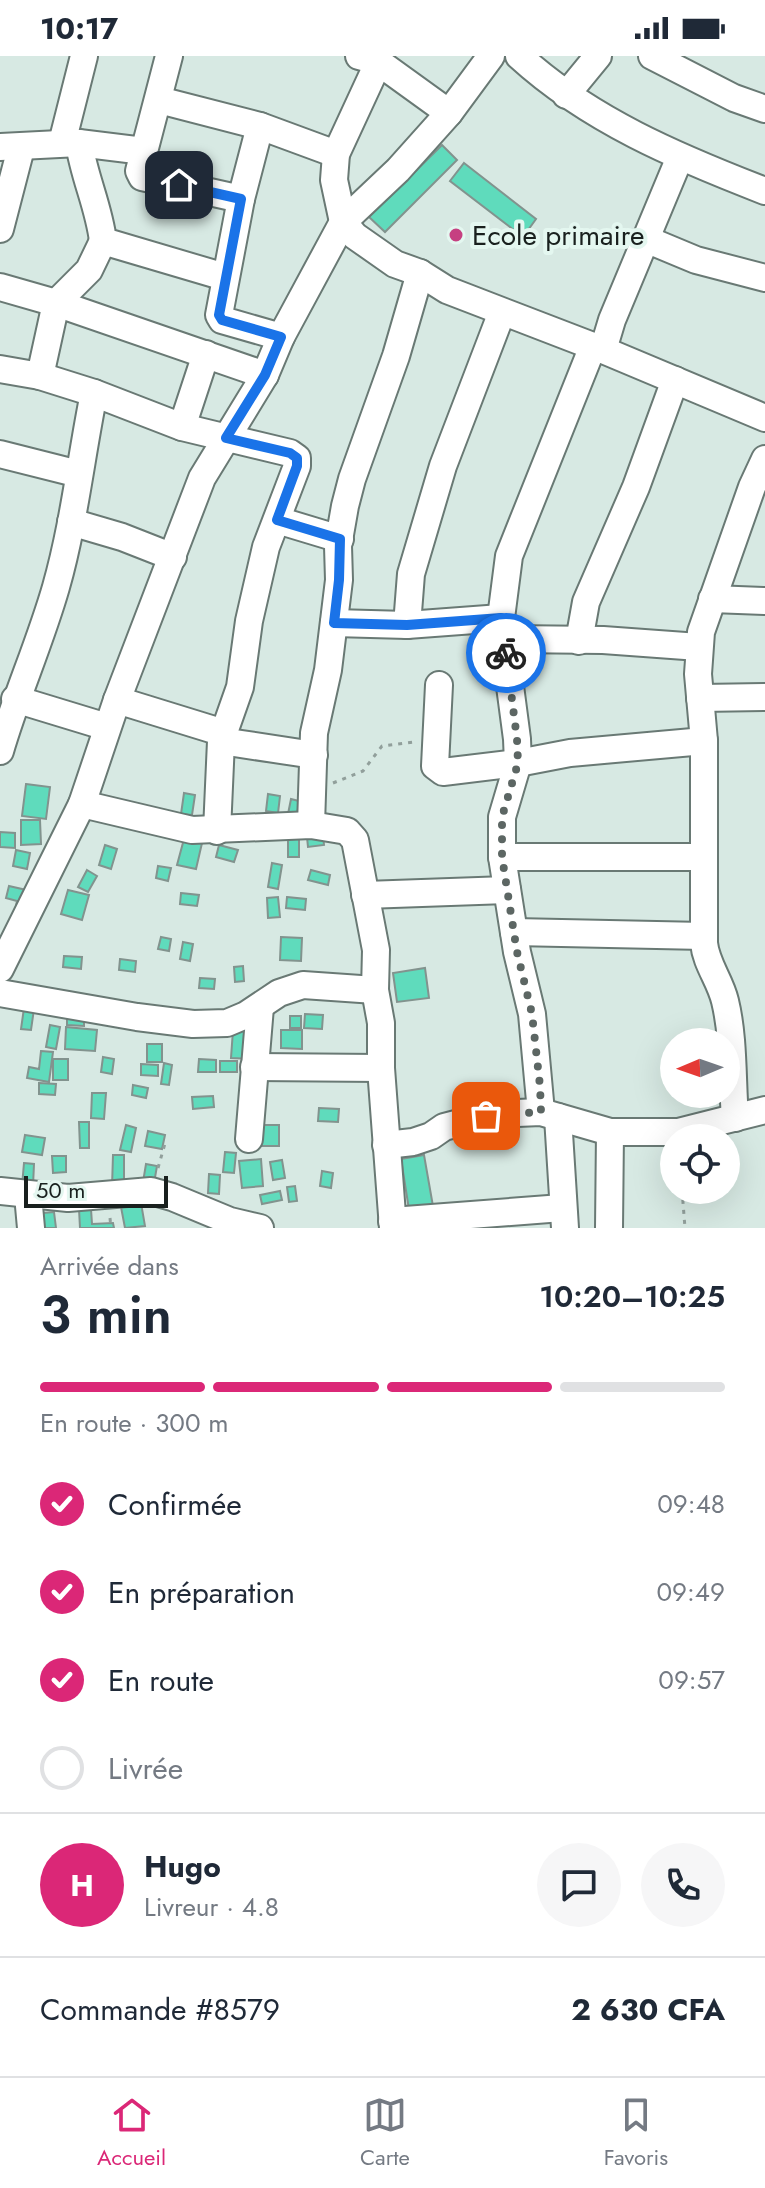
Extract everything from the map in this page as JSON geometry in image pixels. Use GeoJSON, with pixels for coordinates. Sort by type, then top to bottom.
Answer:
{"type":"FeatureCollection","features":[{"type":"Feature","properties":{"kind":"street"},"geometry":{"type":"LineString","coordinates":[[40,376],[56,303],[89,270],[103,241],[101,216],[71,143],[84,56]]}},
{"type":"Feature","properties":{"kind":"street"},"geometry":{"type":"LineString","coordinates":[[169,56],[139,171],[142,177],[241,199]]}},
{"type":"Feature","properties":{"kind":"street"},"geometry":{"type":"LineString","coordinates":[[519,56],[566,95],[614,124],[680,157],[765,191]]}},
{"type":"Feature","properties":{"kind":"street"},"geometry":{"type":"LineString","coordinates":[[566,95],[598,56]]}},
{"type":"Feature","properties":{"kind":"street"},"geometry":{"type":"LineString","coordinates":[[652,56],[722,93],[765,109]]}},
{"type":"Feature","properties":{"kind":"street"},"geometry":{"type":"LineString","coordinates":[[0,969],[6,934],[82,804],[107,727],[202,478],[265,375],[281,337],[343,222],[398,170],[449,113],[486,57]]}},
{"type":"Feature","properties":{"kind":"street"},"geometry":{"type":"LineString","coordinates":[[371,58],[449,113]]}},
{"type":"Feature","properties":{"kind":"street"},"geometry":{"type":"LineString","coordinates":[[371,58],[373,74],[336,154],[334,180],[343,222],[355,236],[395,264],[420,273],[447,290],[598,348],[765,418]]}},
{"type":"Feature","properties":{"kind":"street"},"geometry":{"type":"LineString","coordinates":[[159,100],[260,126],[336,154]]}},
{"type":"Feature","properties":{"kind":"street"},"geometry":{"type":"LineString","coordinates":[[260,126],[241,199],[219,315],[222,320],[281,337]]}},
{"type":"Feature","properties":{"kind":"street"},"geometry":{"type":"LineString","coordinates":[[0,229],[11,148],[71,143],[144,151]]}},
{"type":"Feature","properties":{"kind":"street"},"geometry":{"type":"LineString","coordinates":[[82,804],[192,830],[311,825],[347,831],[355,840],[376,950],[375,990],[381,1023],[381,1068],[392,1224],[564,1218],[550,1114],[540,1086],[532,1014],[502,857],[502,817],[518,763],[503,628],[509,556],[648,240],[680,157]]}},
{"type":"Feature","properties":{"kind":"street"},"geometry":{"type":"LineString","coordinates":[[648,240],[696,260],[765,278]]}},
{"type":"Feature","properties":{"kind":"street"},"geometry":{"type":"LineString","coordinates":[[103,241],[225,277]]}},
{"type":"Feature","properties":{"kind":"street"},"geometry":{"type":"LineString","coordinates":[[311,825],[314,733],[328,670],[339,580],[340,539],[352,479],[396,356],[420,273]]}},
{"type":"Feature","properties":{"kind":"street"},"geometry":{"type":"LineString","coordinates":[[0,287],[56,303],[265,375]]}},
{"type":"Feature","properties":{"kind":"street"},"geometry":{"type":"LineString","coordinates":[[407,625],[411,574],[435,493],[458,421],[502,312]]}},
{"type":"Feature","properties":{"kind":"street"},"geometry":{"type":"LineString","coordinates":[[182,427],[206,354]]}},
{"type":"Feature","properties":{"kind":"street"},"geometry":{"type":"LineString","coordinates":[[0,369],[40,376],[94,393],[157,420],[290,453],[297,458],[297,466],[266,547],[249,621],[240,687],[222,737],[217,831]]}},
{"type":"Feature","properties":{"kind":"street"},"geometry":{"type":"LineString","coordinates":[[579,641],[586,602],[636,487],[675,380]]}},
{"type":"Feature","properties":{"kind":"street"},"geometry":{"type":"LineString","coordinates":[[0,751],[15,699],[56,587],[94,393]]}},
{"type":"Feature","properties":{"kind":"street"},"geometry":{"type":"LineString","coordinates":[[0,454],[79,474]]}},
{"type":"Feature","properties":{"kind":"street"},"geometry":{"type":"LineString","coordinates":[[735,1118],[725,1003],[705,955],[704,741],[699,647],[712,599],[756,510],[765,459]]}},
{"type":"Feature","properties":{"kind":"street"},"geometry":{"type":"LineString","coordinates":[[277,520],[340,539]]}},
{"type":"Feature","properties":{"kind":"street"},"geometry":{"type":"LineString","coordinates":[[71,522],[173,557]]}},
{"type":"Feature","properties":{"kind":"street"},"geometry":{"type":"LineString","coordinates":[[712,599],[765,601]]}},
{"type":"Feature","properties":{"kind":"street"},"geometry":{"type":"LineString","coordinates":[[334,623],[503,628],[579,641],[699,647]]}},
{"type":"Feature","properties":{"kind":"street"},"geometry":{"type":"LineString","coordinates":[[439,685],[435,766],[438,771],[518,763],[570,753],[704,741]]}},
{"type":"Feature","properties":{"kind":"street"},"geometry":{"type":"LineString","coordinates":[[700,698],[765,697]]}},
{"type":"Feature","properties":{"kind":"street"},"geometry":{"type":"LineString","coordinates":[[15,699],[107,727]]}},
{"type":"Feature","properties":{"kind":"street"},"geometry":{"type":"LineString","coordinates":[[117,700],[222,737],[314,755]]}},
{"type":"Feature","properties":{"kind":"street"},"geometry":{"type":"LineString","coordinates":[[502,857],[703,857]]}},
{"type":"Feature","properties":{"kind":"street"},"geometry":{"type":"LineString","coordinates":[[365,895],[507,890]]}},
{"type":"Feature","properties":{"kind":"street"},"geometry":{"type":"LineString","coordinates":[[514,932],[704,936]]}},
{"type":"Feature","properties":{"kind":"street"},"geometry":{"type":"LineString","coordinates":[[0,993],[193,1024],[227,1023],[260,1007],[279,993],[303,985],[375,990]]}},
{"type":"Feature","properties":{"kind":"street"},"geometry":{"type":"LineString","coordinates":[[249,1139],[260,1007]]}},
{"type":"Feature","properties":{"kind":"street"},"geometry":{"type":"LineString","coordinates":[[254,1067],[381,1068]]}},
{"type":"Feature","properties":{"kind":"street"},"geometry":{"type":"LineString","coordinates":[[386,1145],[413,1142],[431,1136],[444,1127],[486,1116],[550,1114],[610,1132],[678,1132],[765,1110]]}},
{"type":"Feature","properties":{"kind":"street"},"geometry":{"type":"LineString","coordinates":[[609,1228],[610,1132]]}},
{"type":"Feature","properties":{"kind":"street"},"geometry":{"type":"LineString","coordinates":[[0,1191],[68,1198],[151,1191],[230,1221],[260,1228]]}},
{"type":"Feature","properties":{"kind":"street"},"geometry":{"type":"LineString","coordinates":[[28,1195],[31,1228]]}},
{"type":"Feature","properties":{"kind":"path"},"geometry":{"type":"LineString","coordinates":[[311,784],[339,783],[363,771],[382,746],[437,740]]}},
{"type":"Feature","properties":{"kind":"path"},"geometry":{"type":"LineString","coordinates":[[151,1191],[166,1140]]}},
{"type":"Feature","properties":{"kind":"path"},"geometry":{"type":"LineString","coordinates":[[683,1204],[685,1228]]}},
{"type":"Feature","properties":{"kind":"building"},"geometry":{"type":"Polygon","coordinates":[[[442,145],[457,160],[385,232],[369,217],[442,145]]]}},
{"type":"Feature","properties":{"kind":"building"},"geometry":{"type":"Polygon","coordinates":[[[464,163],[536,219],[523,237],[450,181],[464,163]]]}},
{"type":"Feature","properties":{"kind":"building"},"geometry":{"type":"Polygon","coordinates":[[[26,784],[50,787],[46,819],[22,816],[26,784]]]}},
{"type":"Feature","properties":{"kind":"building"},"geometry":{"type":"Polygon","coordinates":[[[184,793],[195,795],[192,815],[181,814],[184,793]]]}},
{"type":"Feature","properties":{"kind":"building"},"geometry":{"type":"Polygon","coordinates":[[[268,794],[280,796],[278,813],[266,811],[268,794]]]}},
{"type":"Feature","properties":{"kind":"building"},"geometry":{"type":"Polygon","coordinates":[[[291,799],[299,801],[297,816],[288,814],[291,799]]]}},
{"type":"Feature","properties":{"kind":"building"},"geometry":{"type":"Polygon","coordinates":[[[21,820],[40,820],[41,844],[21,845],[21,820]]]}},
{"type":"Feature","properties":{"kind":"building"},"geometry":{"type":"Polygon","coordinates":[[[0,832],[15,833],[15,848],[0,847],[0,832]]]}},
{"type":"Feature","properties":{"kind":"building"},"geometry":{"type":"Polygon","coordinates":[[[323,835],[324,845],[308,847],[307,837],[323,835]]]}},
{"type":"Feature","properties":{"kind":"building"},"geometry":{"type":"Polygon","coordinates":[[[288,837],[299,837],[299,857],[288,857],[288,837]]]}},
{"type":"Feature","properties":{"kind":"building"},"geometry":{"type":"Polygon","coordinates":[[[184,839],[202,843],[196,869],[177,865],[184,839]]]}},
{"type":"Feature","properties":{"kind":"building"},"geometry":{"type":"Polygon","coordinates":[[[105,845],[117,849],[111,869],[99,865],[105,845]]]}},
{"type":"Feature","properties":{"kind":"building"},"geometry":{"type":"Polygon","coordinates":[[[219,845],[238,850],[234,862],[216,857],[219,845]]]}},
{"type":"Feature","properties":{"kind":"building"},"geometry":{"type":"Polygon","coordinates":[[[16,850],[30,853],[27,869],[13,866],[16,850]]]}},
{"type":"Feature","properties":{"kind":"building"},"geometry":{"type":"Polygon","coordinates":[[[272,863],[282,865],[278,889],[268,887],[272,863]]]}},
{"type":"Feature","properties":{"kind":"building"},"geometry":{"type":"Polygon","coordinates":[[[158,866],[171,868],[168,881],[156,878],[158,866]]]}},
{"type":"Feature","properties":{"kind":"building"},"geometry":{"type":"Polygon","coordinates":[[[87,870],[97,876],[88,892],[78,887],[87,870]]]}},
{"type":"Feature","properties":{"kind":"building"},"geometry":{"type":"Polygon","coordinates":[[[311,870],[330,875],[328,885],[308,880],[311,870]]]}},
{"type":"Feature","properties":{"kind":"building"},"geometry":{"type":"Polygon","coordinates":[[[9,886],[35,892],[12,926],[17,901],[6,898],[9,886]]]}},
{"type":"Feature","properties":{"kind":"building"},"geometry":{"type":"Polygon","coordinates":[[[68,890],[89,895],[82,920],[61,914],[68,890]]]}},
{"type":"Feature","properties":{"kind":"building"},"geometry":{"type":"Polygon","coordinates":[[[181,893],[199,895],[197,906],[180,904],[181,893]]]}},
{"type":"Feature","properties":{"kind":"building"},"geometry":{"type":"Polygon","coordinates":[[[278,897],[280,917],[268,918],[267,898],[278,897]]]}},
{"type":"Feature","properties":{"kind":"building"},"geometry":{"type":"Polygon","coordinates":[[[287,897],[306,899],[305,910],[286,908],[287,897]]]}},
{"type":"Feature","properties":{"kind":"building"},"geometry":{"type":"Polygon","coordinates":[[[161,937],[171,939],[169,951],[158,949],[161,937]]]}},
{"type":"Feature","properties":{"kind":"building"},"geometry":{"type":"Polygon","coordinates":[[[281,937],[302,938],[301,961],[280,960],[281,937]]]}},
{"type":"Feature","properties":{"kind":"building"},"geometry":{"type":"Polygon","coordinates":[[[183,942],[193,944],[190,961],[180,959],[183,942]]]}},
{"type":"Feature","properties":{"kind":"building"},"geometry":{"type":"Polygon","coordinates":[[[64,956],[82,957],[81,969],[63,967],[64,956]]]}},
{"type":"Feature","properties":{"kind":"building"},"geometry":{"type":"Polygon","coordinates":[[[120,959],[136,961],[135,972],[119,970],[120,959]]]}},
{"type":"Feature","properties":{"kind":"building"},"geometry":{"type":"Polygon","coordinates":[[[243,966],[244,981],[235,982],[234,967],[243,966]]]}},
{"type":"Feature","properties":{"kind":"building"},"geometry":{"type":"Polygon","coordinates":[[[425,968],[429,998],[397,1002],[393,973],[425,968]]]}},
{"type":"Feature","properties":{"kind":"building"},"geometry":{"type":"Polygon","coordinates":[[[200,978],[215,979],[214,989],[199,988],[200,978]]]}},
{"type":"Feature","properties":{"kind":"building"},"geometry":{"type":"Polygon","coordinates":[[[24,1008],[34,1009],[31,1030],[21,1029],[24,1008]]]}},
{"type":"Feature","properties":{"kind":"building"},"geometry":{"type":"Polygon","coordinates":[[[67,1012],[84,1013],[84,1026],[67,1025],[67,1012]]]}},
{"type":"Feature","properties":{"kind":"building"},"geometry":{"type":"Polygon","coordinates":[[[305,1014],[323,1015],[322,1029],[304,1028],[305,1014]]]}},
{"type":"Feature","properties":{"kind":"building"},"geometry":{"type":"Polygon","coordinates":[[[290,1016],[301,1016],[301,1028],[290,1028],[290,1016]]]}},
{"type":"Feature","properties":{"kind":"building"},"geometry":{"type":"Polygon","coordinates":[[[50,1025],[60,1027],[56,1049],[46,1047],[50,1025]]]}},
{"type":"Feature","properties":{"kind":"building"},"geometry":{"type":"Polygon","coordinates":[[[66,1027],[97,1030],[95,1051],[65,1049],[66,1027]]]}},
{"type":"Feature","properties":{"kind":"building"},"geometry":{"type":"Polygon","coordinates":[[[233,1030],[254,1031],[252,1059],[231,1058],[233,1030]]]}},
{"type":"Feature","properties":{"kind":"building"},"geometry":{"type":"Polygon","coordinates":[[[281,1030],[302,1030],[302,1049],[281,1048],[281,1030]]]}},
{"type":"Feature","properties":{"kind":"building"},"geometry":{"type":"Polygon","coordinates":[[[147,1044],[162,1044],[162,1062],[147,1062],[147,1044]]]}},
{"type":"Feature","properties":{"kind":"building"},"geometry":{"type":"Polygon","coordinates":[[[41,1051],[53,1052],[49,1082],[27,1078],[29,1067],[39,1069],[41,1051]]]}},
{"type":"Feature","properties":{"kind":"building"},"geometry":{"type":"Polygon","coordinates":[[[103,1057],[114,1059],[112,1074],[101,1072],[103,1057]]]}},
{"type":"Feature","properties":{"kind":"building"},"geometry":{"type":"Polygon","coordinates":[[[53,1059],[68,1059],[68,1080],[53,1080],[53,1059]]]}},
{"type":"Feature","properties":{"kind":"building"},"geometry":{"type":"Polygon","coordinates":[[[199,1059],[216,1060],[216,1072],[198,1072],[199,1059]]]}},
{"type":"Feature","properties":{"kind":"building"},"geometry":{"type":"Polygon","coordinates":[[[220,1061],[237,1061],[237,1072],[220,1072],[220,1061]]]}},
{"type":"Feature","properties":{"kind":"building"},"geometry":{"type":"Polygon","coordinates":[[[164,1063],[172,1065],[169,1085],[161,1084],[164,1063]]]}},
{"type":"Feature","properties":{"kind":"building"},"geometry":{"type":"Polygon","coordinates":[[[141,1064],[158,1065],[158,1076],[141,1075],[141,1064]]]}},
{"type":"Feature","properties":{"kind":"building"},"geometry":{"type":"Polygon","coordinates":[[[39,1083],[56,1084],[55,1095],[39,1094],[39,1083]]]}},
{"type":"Feature","properties":{"kind":"building"},"geometry":{"type":"Polygon","coordinates":[[[133,1085],[148,1088],[146,1098],[132,1095],[133,1085]]]}},
{"type":"Feature","properties":{"kind":"building"},"geometry":{"type":"Polygon","coordinates":[[[92,1093],[106,1093],[104,1119],[91,1118],[92,1093]]]}},
{"type":"Feature","properties":{"kind":"building"},"geometry":{"type":"Polygon","coordinates":[[[213,1096],[214,1107],[193,1109],[192,1097],[213,1096]]]}},
{"type":"Feature","properties":{"kind":"building"},"geometry":{"type":"Polygon","coordinates":[[[319,1108],[339,1109],[338,1122],[318,1121],[319,1108]]]}},
{"type":"Feature","properties":{"kind":"building"},"geometry":{"type":"Polygon","coordinates":[[[79,1122],[89,1122],[89,1148],[80,1148],[79,1122]]]}},
{"type":"Feature","properties":{"kind":"building"},"geometry":{"type":"Polygon","coordinates":[[[126,1125],[136,1128],[131,1152],[120,1150],[126,1125]]]}},
{"type":"Feature","properties":{"kind":"building"},"geometry":{"type":"Polygon","coordinates":[[[261,1125],[279,1125],[279,1146],[261,1146],[261,1125]]]}},
{"type":"Feature","properties":{"kind":"building"},"geometry":{"type":"Polygon","coordinates":[[[148,1131],[165,1135],[162,1149],[145,1146],[148,1131]]]}},
{"type":"Feature","properties":{"kind":"building"},"geometry":{"type":"Polygon","coordinates":[[[25,1135],[45,1138],[42,1155],[22,1152],[25,1135]]]}},
{"type":"Feature","properties":{"kind":"building"},"geometry":{"type":"Polygon","coordinates":[[[225,1152],[236,1153],[234,1173],[223,1172],[225,1152]]]}},
{"type":"Feature","properties":{"kind":"building"},"geometry":{"type":"Polygon","coordinates":[[[113,1155],[124,1155],[124,1187],[112,1187],[113,1155]]]}},
{"type":"Feature","properties":{"kind":"building"},"geometry":{"type":"Polygon","coordinates":[[[424,1155],[434,1212],[410,1216],[401,1159],[424,1155]]]}},
{"type":"Feature","properties":{"kind":"building"},"geometry":{"type":"Polygon","coordinates":[[[52,1156],[66,1156],[66,1172],[53,1173],[52,1156]]]}},
{"type":"Feature","properties":{"kind":"building"},"geometry":{"type":"Polygon","coordinates":[[[261,1159],[263,1186],[242,1188],[239,1161],[261,1159]]]}},
{"type":"Feature","properties":{"kind":"building"},"geometry":{"type":"Polygon","coordinates":[[[282,1160],[285,1178],[273,1180],[270,1162],[282,1160]]]}},
{"type":"Feature","properties":{"kind":"building"},"geometry":{"type":"Polygon","coordinates":[[[24,1163],[34,1164],[33,1186],[22,1186],[24,1163]]]}},
{"type":"Feature","properties":{"kind":"building"},"geometry":{"type":"Polygon","coordinates":[[[146,1164],[157,1166],[153,1189],[142,1188],[146,1164]]]}},
{"type":"Feature","properties":{"kind":"building"},"geometry":{"type":"Polygon","coordinates":[[[322,1171],[333,1173],[331,1188],[320,1186],[322,1171]]]}},
{"type":"Feature","properties":{"kind":"building"},"geometry":{"type":"Polygon","coordinates":[[[209,1174],[220,1175],[219,1194],[208,1193],[209,1174]]]}},
{"type":"Feature","properties":{"kind":"building"},"geometry":{"type":"Polygon","coordinates":[[[295,1186],[297,1201],[289,1202],[287,1187],[295,1186]]]}},
{"type":"Feature","properties":{"kind":"building"},"geometry":{"type":"Polygon","coordinates":[[[280,1191],[282,1200],[262,1204],[260,1195],[280,1191]]]}},
{"type":"Feature","properties":{"kind":"building"},"geometry":{"type":"Polygon","coordinates":[[[141,1203],[145,1226],[125,1228],[121,1207],[141,1203]]]}},
{"type":"Feature","properties":{"kind":"building"},"geometry":{"type":"Polygon","coordinates":[[[79,1209],[91,1209],[92,1224],[113,1223],[114,1228],[80,1228],[79,1209]]]}},
{"type":"Feature","properties":{"kind":"building"},"geometry":{"type":"Polygon","coordinates":[[[54,1212],[56,1228],[44,1228],[43,1213],[54,1212]]]}},
{"type":"Feature","properties":{"kind":"way so far"},"geometry":{"type":"LineString","coordinates":[[486,1116],[541,1112],[532,1014],[517,952],[502,857],[502,817],[518,763],[506,653]]}},
{"type":"Feature","properties":{"kind":"place","name":"Ecole primaire"},"geometry":{"type":"Point","coordinates":[456,235]}},
{"type":"Feature","properties":{"kind":"route"},"geometry":{"type":"LineString","coordinates":[[179,185],[241,199],[219,315],[222,320],[281,337],[265,375],[226,438],[290,453],[297,458],[297,466],[277,520],[340,539],[334,623],[407,625],[501,618],[506,653]]}}]}
